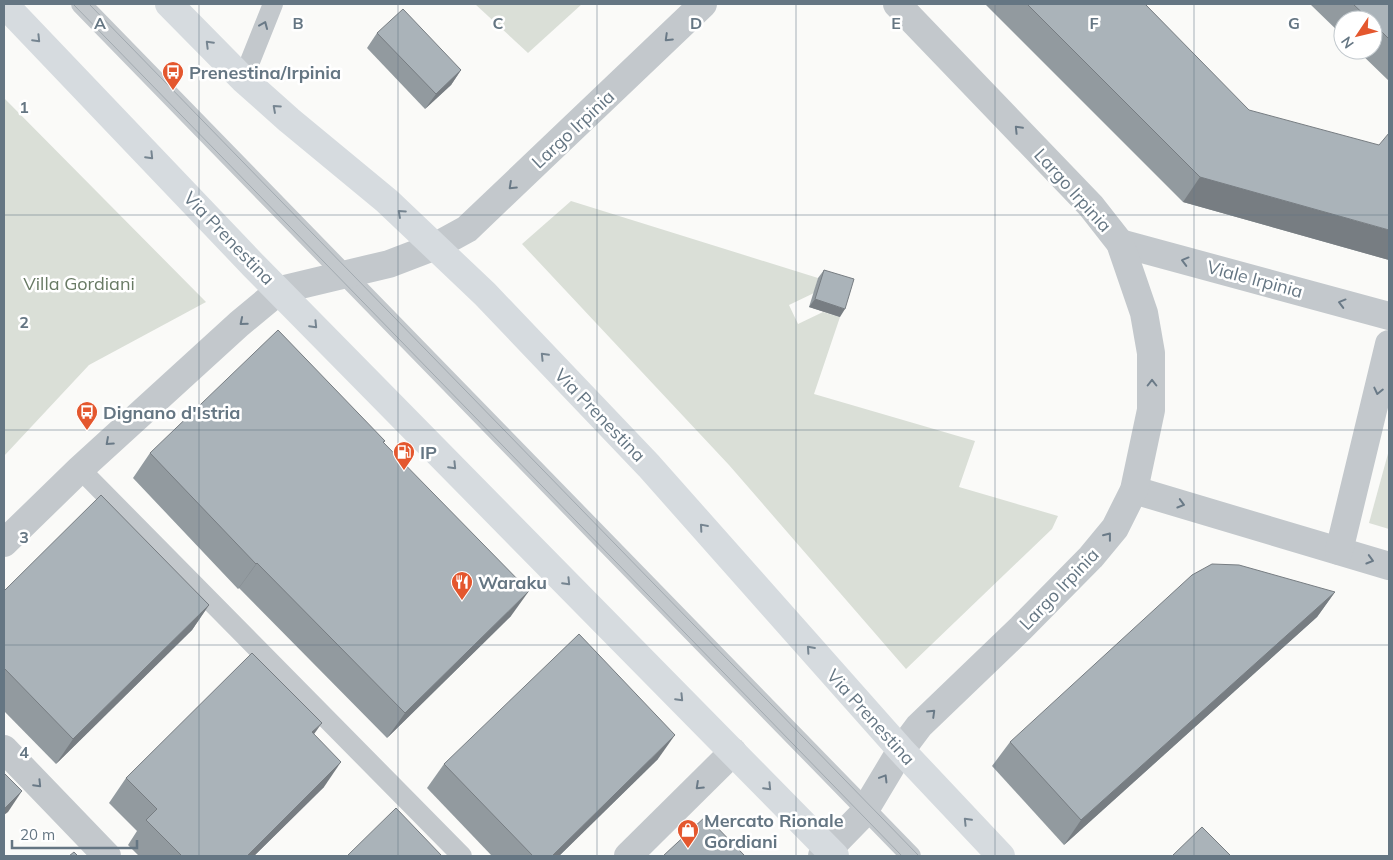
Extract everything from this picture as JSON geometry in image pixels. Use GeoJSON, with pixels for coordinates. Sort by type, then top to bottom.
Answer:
{"type":"FeatureCollection","features":[{"type":"Feature","properties":{"kind":"main road","name":"Via Prenestina"},"geometry":{"type":"LineString","coordinates":[[4,4],[280,290],[734,752],[829,854]]}},
{"type":"Feature","properties":{"kind":"main road","name":"Via Prenestina"},"geometry":{"type":"LineString","coordinates":[[169,4],[243,79],[289,120],[387,201],[436,246],[649,466],[901,750],[1002,856]]}},
{"type":"Feature","properties":{"kind":"street","name":"Largo Irpinia"},"geometry":{"type":"LineString","coordinates":[[280,290],[389,264],[436,246],[467,229],[703,4]]}},
{"type":"Feature","properties":{"kind":"street","name":"Largo Irpinia"},"geometry":{"type":"LineString","coordinates":[[829,854],[862,815],[901,750],[924,720],[1021,628],[1091,557],[1115,528],[1134,490],[1151,410],[1151,353],[1144,313],[1120,243],[1092,206],[897,4]]}},
{"type":"Feature","properties":{"kind":"street","name":"Viale Irpinia"},"geometry":{"type":"LineString","coordinates":[[1120,243],[1389,316]]}},
{"type":"Feature","properties":{"kind":"street"},"geometry":{"type":"LineString","coordinates":[[4,543],[80,469],[239,324],[280,290]]}},
{"type":"Feature","properties":{"kind":"street"},"geometry":{"type":"LineString","coordinates":[[1338,551],[1389,344]]}},
{"type":"Feature","properties":{"kind":"street"},"geometry":{"type":"LineString","coordinates":[[1134,490],[1389,566]]}},
{"type":"Feature","properties":{"kind":"street"},"geometry":{"type":"LineString","coordinates":[[4,749],[107,856]]}},
{"type":"Feature","properties":{"kind":"street"},"geometry":{"type":"LineString","coordinates":[[628,856],[734,752]]}},
{"type":"Feature","properties":{"kind":"lane"},"geometry":{"type":"LineString","coordinates":[[81,4],[911,856]]}},
{"type":"Feature","properties":{"kind":"lane"},"geometry":{"type":"LineString","coordinates":[[243,79],[273,4]]}},
{"type":"Feature","properties":{"kind":"lane"},"geometry":{"type":"LineString","coordinates":[[80,469],[462,856]]}},
{"type":"Feature","properties":{"kind":"green space"},"geometry":{"type":"Polygon","coordinates":[[[475,4],[582,4],[528,53],[475,4]]]}},
{"type":"Feature","properties":{"kind":"green space","name":"Villa Gordiani"},"geometry":{"type":"Polygon","coordinates":[[[4,98],[206,302],[89,365],[4,456],[4,98]]]}},
{"type":"Feature","properties":{"kind":"green space"},"geometry":{"type":"Polygon","coordinates":[[[571,201],[818,278],[814,293],[789,305],[798,324],[823,312],[840,317],[814,394],[975,441],[959,487],[1058,516],[1052,529],[906,669],[729,465],[522,244],[571,201]]]}},
{"type":"Feature","properties":{"kind":"green space"},"geometry":{"type":"Polygon","coordinates":[[[1389,450],[1389,529],[1369,523],[1389,450]]]}},
{"type":"Feature","properties":{"kind":"building"},"geometry":{"type":"Polygon","coordinates":[[[1027,4],[1145,4],[1249,110],[1379,145],[1389,133],[1389,230],[1200,177],[1027,4]]]}},
{"type":"Feature","properties":{"kind":"building"},"geometry":{"type":"Polygon","coordinates":[[[1353,4],[1389,4],[1389,39],[1383,33],[1383,10],[1359,10],[1353,4]]]}},
{"type":"Feature","properties":{"kind":"building"},"geometry":{"type":"Polygon","coordinates":[[[403,9],[461,70],[436,94],[377,33],[403,9]]]}},
{"type":"Feature","properties":{"kind":"building"},"geometry":{"type":"Polygon","coordinates":[[[824,270],[854,279],[845,309],[815,299],[824,270]]]}},
{"type":"Feature","properties":{"kind":"building"},"geometry":{"type":"Polygon","coordinates":[[[278,330],[385,441],[383,442],[529,591],[405,713],[256,564],[150,453],[278,330]]]}},
{"type":"Feature","properties":{"kind":"building"},"geometry":{"type":"Polygon","coordinates":[[[101,495],[209,605],[73,739],[4,668],[4,591],[101,495]]]}},
{"type":"Feature","properties":{"kind":"building"},"geometry":{"type":"Polygon","coordinates":[[[1212,564],[1239,565],[1335,592],[1081,820],[1010,742],[1192,575],[1212,564]]]}},
{"type":"Feature","properties":{"kind":"building"},"geometry":{"type":"Polygon","coordinates":[[[579,634],[675,735],[552,856],[533,856],[444,764],[579,634]]]}},
{"type":"Feature","properties":{"kind":"building"},"geometry":{"type":"Polygon","coordinates":[[[252,653],[322,723],[312,732],[341,762],[247,856],[182,856],[146,820],[157,809],[126,778],[252,653]]]}},
{"type":"Feature","properties":{"kind":"building"},"geometry":{"type":"Polygon","coordinates":[[[4,773],[22,791],[4,809],[4,773]]]}},
{"type":"Feature","properties":{"kind":"building"},"geometry":{"type":"Polygon","coordinates":[[[396,808],[442,856],[347,856],[396,808]]]}},
{"type":"Feature","properties":{"kind":"building"},"geometry":{"type":"Polygon","coordinates":[[[706,816],[745,856],[663,856],[706,816]]]}},
{"type":"Feature","properties":{"kind":"building"},"geometry":{"type":"Polygon","coordinates":[[[1202,827],[1231,856],[1172,856],[1202,827]]]}},
{"type":"Feature","properties":{"kind":"building"},"geometry":{"type":"Polygon","coordinates":[[[74,852],[78,856],[69,856],[74,852]]]}},
{"type":"Feature","properties":{"kind":"tram line"},"geometry":{"type":"LineString","coordinates":[[73,4],[902,856]]}},
{"type":"Feature","properties":{"kind":"tram line"},"geometry":{"type":"LineString","coordinates":[[89,4],[919,856]]}},
{"type":"Feature","properties":{"kind":"place","name":"Prenestina/Irpinia"},"geometry":{"type":"Point","coordinates":[173,91]}},
{"type":"Feature","properties":{"kind":"place","name":"Dignano d'Istria"},"geometry":{"type":"Point","coordinates":[87,431]}},
{"type":"Feature","properties":{"kind":"place","name":"IP"},"geometry":{"type":"Point","coordinates":[404,471]}},
{"type":"Feature","properties":{"kind":"place","name":"Waraku"},"geometry":{"type":"Point","coordinates":[462,601]}},
{"type":"Feature","properties":{"kind":"place","name":"Mercato Rionale Gordiani"},"geometry":{"type":"Point","coordinates":[688,849]}}]}
